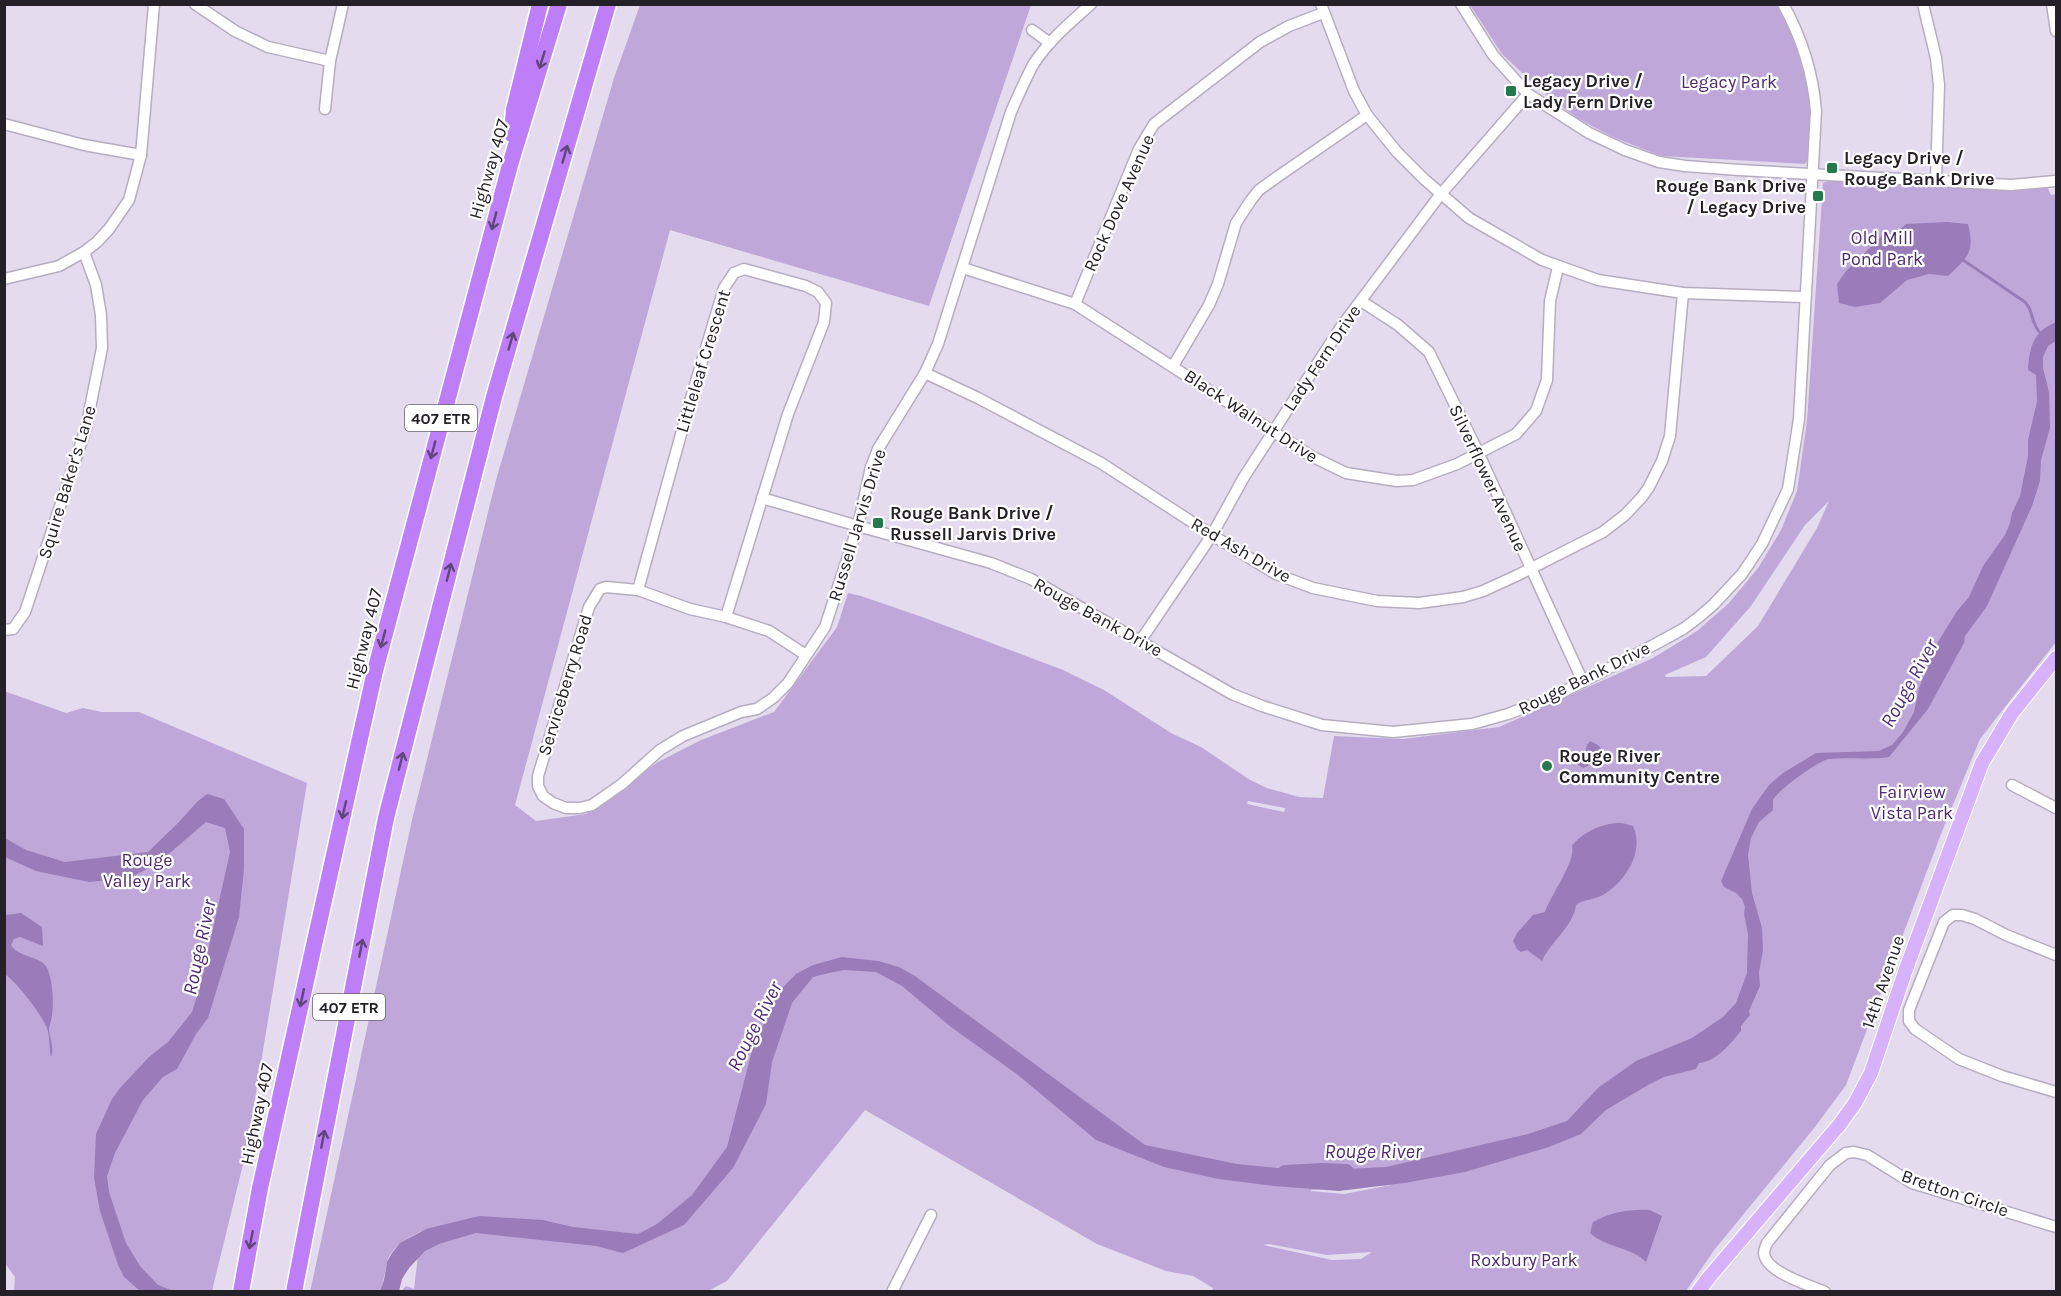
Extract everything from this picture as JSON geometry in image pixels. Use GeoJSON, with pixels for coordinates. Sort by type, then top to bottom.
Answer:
{"type":"FeatureCollection","features":[{"type":"Feature","properties":{"kind":"highway"},"geometry":{"type":"LineString","coordinates":[[510,165],[514,110],[540,4]]}},
{"type":"Feature","properties":{"kind":"highway","name":"Highway 407"},"geometry":{"type":"LineString","coordinates":[[241,1292],[260,1188],[375,671],[510,165],[559,4]]}},
{"type":"Feature","properties":{"kind":"highway","name":"407 ETR"},"geometry":{"type":"LineString","coordinates":[[294,1292],[311,1196],[387,818],[494,397],[608,4]]}},
{"type":"Feature","properties":{"kind":"main road","name":"14th Avenue"},"geometry":{"type":"LineString","coordinates":[[1698,1292],[1840,1124],[1855,1102],[1870,1073],[1982,763],[2012,713],[2056,658]]}},
{"type":"Feature","properties":{"kind":"street"},"geometry":{"type":"LineString","coordinates":[[4,279],[60,266],[84,252],[97,242],[129,200],[141,155],[154,4]]}},
{"type":"Feature","properties":{"kind":"street"},"geometry":{"type":"LineString","coordinates":[[195,4],[235,31],[268,47],[330,61]]}},
{"type":"Feature","properties":{"kind":"street"},"geometry":{"type":"LineString","coordinates":[[325,109],[330,61],[343,4]]}},
{"type":"Feature","properties":{"kind":"street","name":"Russell Jarvis Drive"},"geometry":{"type":"LineString","coordinates":[[538,786],[543,796],[566,808],[592,805],[622,784],[660,750],[683,736],[741,712],[757,709],[773,698],[788,683],[825,627],[858,526],[871,467],[878,449],[925,373],[938,345],[1011,112],[1034,64],[1050,43],[1091,4]]}},
{"type":"Feature","properties":{"kind":"street"},"geometry":{"type":"LineString","coordinates":[[1461,4],[1493,55],[1528,94],[1589,133],[1625,150],[1659,162],[1707,168],[2012,185],[2056,181]]}},
{"type":"Feature","properties":{"kind":"street","name":"Rouge Bank Drive"},"geometry":{"type":"LineString","coordinates":[[762,498],[1010,570],[1031,579],[1141,640],[1232,694],[1322,725],[1393,732],[1472,724],[1555,696],[1683,629],[1714,604],[1742,574],[1761,544],[1788,489],[1799,418],[1816,111],[1812,77],[1794,23],[1783,4]]}},
{"type":"Feature","properties":{"kind":"street"},"geometry":{"type":"LineString","coordinates":[[1923,4],[1936,58],[1939,85],[1936,180]]}},
{"type":"Feature","properties":{"kind":"street"},"geometry":{"type":"LineString","coordinates":[[2052,4],[2056,31]]}},
{"type":"Feature","properties":{"kind":"street"},"geometry":{"type":"LineString","coordinates":[[1322,9],[1354,91],[1367,115],[1397,152],[1440,195],[1469,218],[1542,260],[1598,280],[1683,293],[1804,297]]}},
{"type":"Feature","properties":{"kind":"street","name":"Rock Dove Avenue"},"geometry":{"type":"LineString","coordinates":[[1076,304],[1139,149],[1154,124],[1260,42],[1322,9]]}},
{"type":"Feature","properties":{"kind":"street"},"geometry":{"type":"LineString","coordinates":[[1032,30],[1050,43]]}},
{"type":"Feature","properties":{"kind":"street","name":"Lady Fern Drive"},"geometry":{"type":"LineString","coordinates":[[1141,640],[1212,535],[1244,477],[1341,327],[1440,195],[1528,94]]}},
{"type":"Feature","properties":{"kind":"street"},"geometry":{"type":"LineString","coordinates":[[1173,366],[1209,305],[1218,284],[1236,223],[1251,200],[1268,183],[1367,115]]}},
{"type":"Feature","properties":{"kind":"street"},"geometry":{"type":"LineString","coordinates":[[4,124],[84,145],[141,155]]}},
{"type":"Feature","properties":{"kind":"street","name":"Squire Baker's Lane"},"geometry":{"type":"LineString","coordinates":[[4,630],[13,629],[25,612],[87,428],[102,348],[101,315],[96,285],[84,252]]}},
{"type":"Feature","properties":{"kind":"street","name":"Black Walnut Drive"},"geometry":{"type":"LineString","coordinates":[[963,268],[1076,304],[1311,456],[1346,472],[1396,482],[1431,475],[1457,464],[1516,434],[1536,411],[1546,381],[1550,301],[1558,267]]}},
{"type":"Feature","properties":{"kind":"street","name":"Littleleaf Crescent"},"geometry":{"type":"LineString","coordinates":[[638,590],[724,288],[734,273],[744,269],[806,286],[818,292],[826,303],[824,322],[788,414],[726,617]]}},
{"type":"Feature","properties":{"kind":"street","name":"Red Ash Drive"},"geometry":{"type":"LineString","coordinates":[[925,373],[971,394],[1092,458],[1276,574],[1313,588],[1377,601],[1419,603],[1463,597],[1483,591],[1603,532],[1624,515],[1649,487],[1666,451],[1670,436],[1683,293]]}},
{"type":"Feature","properties":{"kind":"street","name":"Silverflower Avenue"},"geometry":{"type":"LineString","coordinates":[[1361,301],[1398,325],[1429,352],[1478,452],[1583,682]]}},
{"type":"Feature","properties":{"kind":"street","name":"Serviceberry Road"},"geometry":{"type":"LineString","coordinates":[[538,786],[538,776],[589,607],[600,589],[606,586],[638,590]]}},
{"type":"Feature","properties":{"kind":"street"},"geometry":{"type":"LineString","coordinates":[[638,590],[690,609],[726,617],[770,631],[806,655]]}},
{"type":"Feature","properties":{"kind":"street"},"geometry":{"type":"LineString","coordinates":[[2012,785],[2056,808]]}},
{"type":"Feature","properties":{"kind":"street"},"geometry":{"type":"LineString","coordinates":[[2056,955],[2006,935],[1975,919],[1953,915],[1944,922],[1909,1010],[1909,1021],[1915,1029],[1959,1059],[2002,1076],[2056,1092]]}},
{"type":"Feature","properties":{"kind":"street","name":"Bretton Circle"},"geometry":{"type":"LineString","coordinates":[[1824,1292],[1778,1270],[1769,1264],[1764,1253],[1767,1243],[1830,1165],[1846,1153],[1867,1155],[1912,1182],[2056,1227]]}},
{"type":"Feature","properties":{"kind":"street"},"geometry":{"type":"LineString","coordinates":[[892,1292],[931,1215]]}},
{"type":"Feature","properties":{"kind":"green space"},"geometry":{"type":"Polygon","coordinates":[[[640,5],[1031,5],[929,306],[670,230],[515,805],[536,821],[586,814],[658,762],[701,740],[774,712],[837,627],[848,593],[925,618],[1063,670],[1104,690],[1171,733],[1201,747],[1250,780],[1267,788],[1299,797],[1323,798],[1334,736],[1403,739],[1499,727],[1653,658],[1697,631],[1729,603],[1758,568],[1781,530],[1797,491],[1807,421],[1823,183],[1829,181],[2018,190],[2047,187],[2051,195],[2056,194],[2056,642],[1980,739],[1941,834],[1846,1085],[1815,1127],[1715,1249],[1686,1291],[1212,1291],[1213,1288],[1193,1276],[1166,1271],[1097,1244],[865,1110],[727,1281],[708,1291],[401,1291],[406,1286],[414,1289],[421,1231],[392,1252],[380,1291],[310,1292],[412,820],[496,480],[614,78],[640,5]],[[1829,501],[1805,525],[1751,606],[1706,657],[1665,675],[1666,677],[1706,676],[1758,626],[1817,528],[1829,501]],[[1248,801],[1247,804],[1284,812],[1285,809],[1248,801]],[[1391,1185],[1311,1190],[1344,1194],[1391,1185]],[[1269,1244],[1263,1245],[1332,1260],[1361,1259],[1372,1252],[1327,1255],[1269,1244]]]}},
{"type":"Feature","properties":{"kind":"green space","name":"Legacy Park"},"geometry":{"type":"Polygon","coordinates":[[[1470,5],[1780,5],[1800,47],[1811,105],[1809,157],[1805,164],[1661,156],[1613,137],[1577,118],[1540,90],[1502,54],[1470,5]]]}},
{"type":"Feature","properties":{"kind":"green space","name":"Rouge Valley Park"},"geometry":{"type":"Polygon","coordinates":[[[4,691],[66,713],[83,708],[102,712],[139,712],[307,783],[247,1148],[212,1291],[14,1291],[15,1277],[4,1262],[4,691]]]}},
{"type":"Feature","properties":{"kind":"shaded area"},"geometry":{"type":"Polygon","coordinates":[[[1947,222],[1968,224],[1971,241],[1965,259],[1948,276],[1929,274],[1907,280],[1880,303],[1855,307],[1839,303],[1837,284],[1846,271],[1885,233],[1896,233],[1906,224],[1947,222]]]}},
{"type":"Feature","properties":{"kind":"shaded area"},"geometry":{"type":"Polygon","coordinates":[[[2056,322],[2056,341],[2048,346],[2043,357],[2043,368],[2049,392],[2050,428],[2041,460],[2040,481],[2032,506],[1987,606],[1965,636],[1964,643],[1928,709],[1889,757],[1836,758],[1824,761],[1782,790],[1773,800],[1773,810],[1759,822],[1751,838],[1748,855],[1752,893],[1762,928],[1760,986],[1749,1011],[1750,1015],[1741,1026],[1741,1031],[1723,1051],[1699,1063],[1696,1069],[1664,1077],[1648,1085],[1606,1110],[1581,1134],[1549,1147],[1465,1172],[1339,1191],[1274,1186],[1219,1179],[1164,1167],[1096,1140],[1018,1075],[951,1027],[902,986],[876,972],[844,970],[813,977],[792,1003],[772,1062],[766,1104],[733,1168],[684,1225],[623,1253],[596,1246],[476,1233],[439,1244],[425,1251],[409,1268],[402,1279],[399,1291],[380,1291],[387,1262],[400,1243],[426,1229],[479,1216],[543,1220],[573,1227],[638,1234],[657,1224],[692,1195],[727,1147],[754,1043],[782,988],[796,974],[813,965],[842,957],[878,961],[899,967],[915,976],[1145,1145],[1237,1164],[1307,1171],[1386,1167],[1528,1134],[1567,1121],[1598,1088],[1636,1061],[1692,1038],[1723,1017],[1736,1003],[1747,973],[1748,934],[1745,907],[1742,899],[1724,887],[1721,881],[1752,809],[1769,785],[1783,773],[1816,753],[1879,751],[1892,745],[1903,732],[1914,712],[1919,688],[1938,642],[1957,611],[1969,597],[1983,566],[2005,535],[2010,523],[2020,496],[2028,456],[2028,440],[2037,401],[2036,375],[2028,370],[2031,347],[2042,330],[2056,322]]]}},
{"type":"Feature","properties":{"kind":"shaded area"},"geometry":{"type":"Polygon","coordinates":[[[1590,741],[1602,750],[1595,761],[1583,768],[1578,765],[1578,758],[1585,752],[1590,741]]]}},
{"type":"Feature","properties":{"kind":"shaded area"},"geometry":{"type":"Polygon","coordinates":[[[207,794],[224,799],[244,829],[244,869],[239,917],[208,1018],[196,1034],[177,1069],[163,1077],[143,1100],[115,1153],[107,1176],[109,1192],[126,1243],[140,1266],[158,1285],[173,1291],[140,1291],[124,1277],[118,1265],[100,1211],[94,1178],[96,1134],[112,1099],[120,1088],[149,1057],[168,1042],[192,1012],[200,987],[230,852],[225,828],[206,822],[157,864],[129,878],[89,882],[36,871],[5,857],[5,838],[26,850],[65,862],[148,852],[207,794]]]}},
{"type":"Feature","properties":{"kind":"shaded area"},"geometry":{"type":"Polygon","coordinates":[[[1622,823],[1633,826],[1636,846],[1631,865],[1619,882],[1603,895],[1576,905],[1571,920],[1542,961],[1527,950],[1521,952],[1517,949],[1513,941],[1517,933],[1533,915],[1545,912],[1567,869],[1572,846],[1576,841],[1594,829],[1608,824],[1622,823]]]}},
{"type":"Feature","properties":{"kind":"shaded area"},"geometry":{"type":"Polygon","coordinates":[[[21,913],[42,927],[43,946],[20,937],[14,939],[11,945],[14,949],[43,963],[49,973],[53,995],[49,1028],[51,1057],[48,1031],[44,1021],[22,991],[5,974],[5,915],[21,913]]]}},
{"type":"Feature","properties":{"kind":"shaded area"},"geometry":{"type":"Polygon","coordinates":[[[1650,1210],[1662,1216],[1646,1262],[1633,1253],[1604,1242],[1590,1233],[1593,1222],[1607,1216],[1628,1211],[1650,1210]]]}},
{"type":"Feature","properties":{"kind":"waterway"},"geometry":{"type":"LineString","coordinates":[[1963,260],[2025,302],[2041,334]]}},
{"type":"Feature","properties":{"kind":"waterway","name":"Rouge River"},"geometry":{"type":"LineString","coordinates":[[1285,1173],[1346,1172]]}},
{"type":"Feature","properties":{"kind":"place","name":"Legacy Drive / Lady Fern Drive"},"geometry":{"type":"Point","coordinates":[1511,91]}},
{"type":"Feature","properties":{"kind":"place","name":"Legacy Drive / Rouge Bank Drive"},"geometry":{"type":"Point","coordinates":[1832,168]}},
{"type":"Feature","properties":{"kind":"place","name":"Rouge Bank Drive / Legacy Drive"},"geometry":{"type":"Point","coordinates":[1818,196]}},
{"type":"Feature","properties":{"kind":"place","name":"Rouge Bank Drive / Russell Jarvis Drive"},"geometry":{"type":"Point","coordinates":[878,523]}},
{"type":"Feature","properties":{"kind":"place","name":"Rouge River Community Centre"},"geometry":{"type":"Point","coordinates":[1547,766]}},
{"type":"Feature","properties":{"kind":"park label","name":"Old Mill Pond Park"},"geometry":{"type":"Point","coordinates":[1882,248]}},
{"type":"Feature","properties":{"kind":"park label","name":"Fairview Vista Park"},"geometry":{"type":"Point","coordinates":[1912,802]}},
{"type":"Feature","properties":{"kind":"park label","name":"Roxbury Park"},"geometry":{"type":"Point","coordinates":[1524,1260]}}]}
